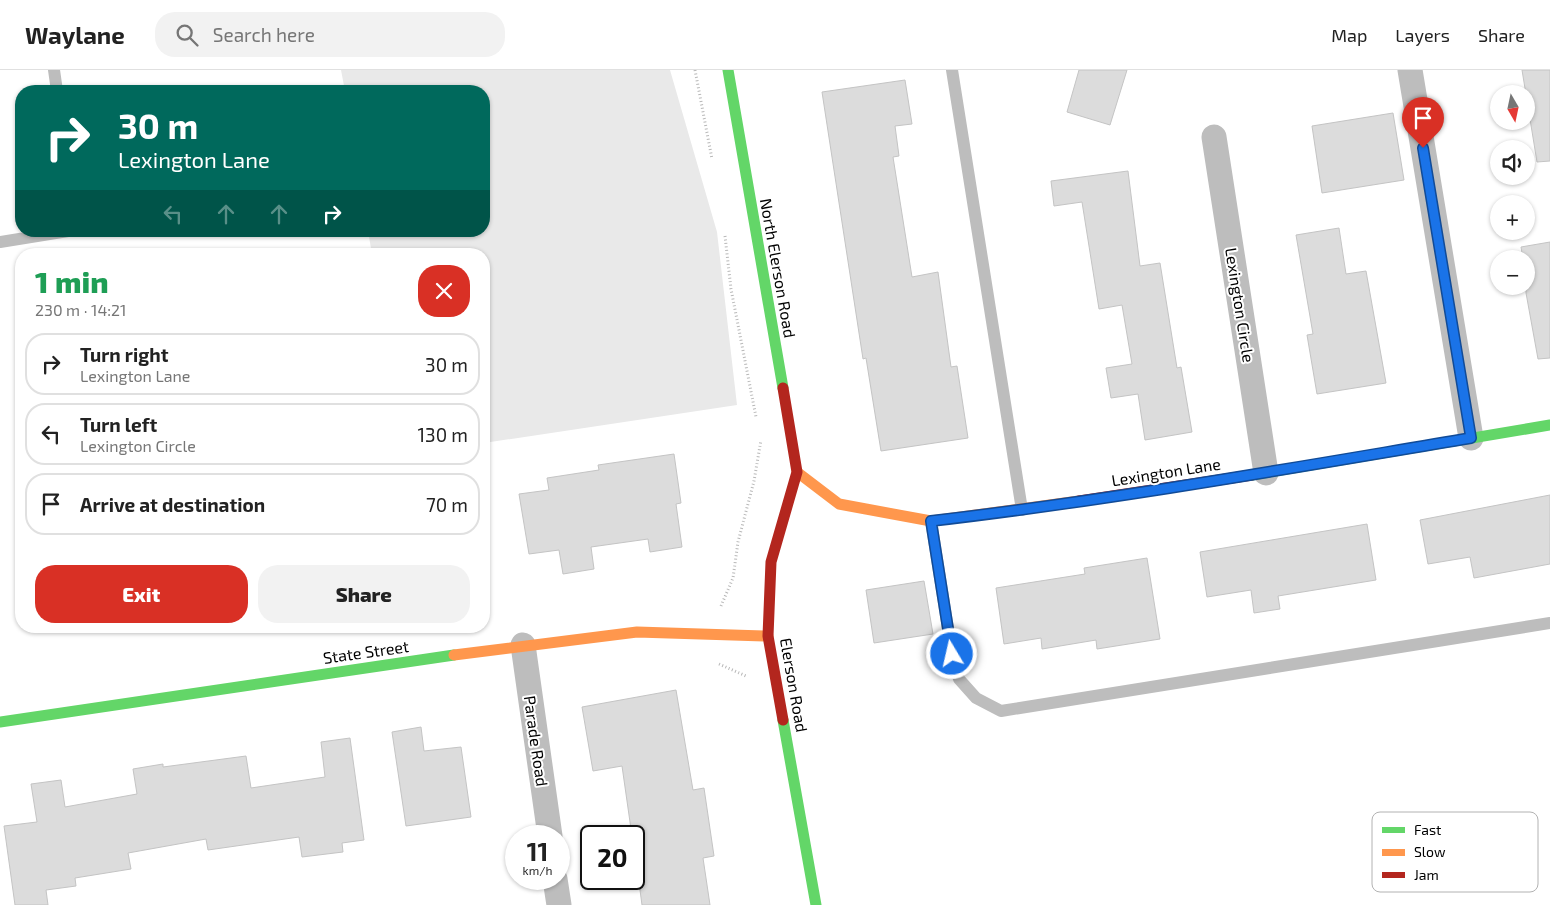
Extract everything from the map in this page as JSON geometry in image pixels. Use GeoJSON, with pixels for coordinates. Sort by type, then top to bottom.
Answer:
{"type":"FeatureCollection","features":[{"type":"Feature","properties":{"kind":"street","name":"North Elerson Road"},"geometry":{"type":"LineString","coordinates":[[728,70],[797,472]]}},
{"type":"Feature","properties":{"kind":"street"},"geometry":{"type":"LineString","coordinates":[[1410,70],[1471,438]]}},
{"type":"Feature","properties":{"kind":"street","name":"Lexington Circle"},"geometry":{"type":"LineString","coordinates":[[1214,137],[1266,473]]}},
{"type":"Feature","properties":{"kind":"street","name":"Lexington Lane"},"geometry":{"type":"LineString","coordinates":[[797,472],[839,504],[931,521],[1022,510],[1266,473],[1550,425]]}},
{"type":"Feature","properties":{"kind":"street","name":"Elerson Road"},"geometry":{"type":"LineString","coordinates":[[797,472],[771,562],[768,636],[816,905]]}},
{"type":"Feature","properties":{"kind":"street","name":"State Street"},"geometry":{"type":"LineString","coordinates":[[0,722],[523,645],[638,632],[768,636]]}},
{"type":"Feature","properties":{"kind":"street","name":"Parade Road"},"geometry":{"type":"LineString","coordinates":[[523,645],[548,825]]}},
{"type":"Feature","properties":{"kind":"street"},"geometry":{"type":"LineString","coordinates":[[557,890],[559,905]]}},
{"type":"Feature","properties":{"kind":"lane"},"geometry":{"type":"LineString","coordinates":[[54,70],[56,85]]}},
{"type":"Feature","properties":{"kind":"lane"},"geometry":{"type":"LineString","coordinates":[[952,70],[1022,510]]}},
{"type":"Feature","properties":{"kind":"lane"},"geometry":{"type":"LineString","coordinates":[[0,242],[31,237]]}},
{"type":"Feature","properties":{"kind":"lane"},"geometry":{"type":"LineString","coordinates":[[931,521],[952,654],[959,679],[976,698],[1001,711],[1550,623]]}},
{"type":"Feature","properties":{"kind":"path"},"geometry":{"type":"LineString","coordinates":[[695,70],[712,161]]}},
{"type":"Feature","properties":{"kind":"path"},"geometry":{"type":"LineString","coordinates":[[725,227],[731,289],[758,425]]}},
{"type":"Feature","properties":{"kind":"path"},"geometry":{"type":"LineString","coordinates":[[748,686],[747,676],[717,664],[713,634],[722,601],[733,578],[738,542],[754,481],[761,442],[759,434]]}},
{"type":"Feature","properties":{"kind":"shaded area"},"geometry":{"type":"Polygon","coordinates":[[[341,70],[670,70],[717,232],[737,405],[490,442],[490,248],[371,248],[369,237],[490,237],[490,85],[344,85],[341,70]]]}},
{"type":"Feature","properties":{"kind":"building"},"geometry":{"type":"Polygon","coordinates":[[[1079,70],[1127,70],[1110,125],[1067,112],[1079,70]]]}},
{"type":"Feature","properties":{"kind":"building"},"geometry":{"type":"Polygon","coordinates":[[[1522,70],[1550,70],[1550,161],[1537,162],[1535,140],[1533,140],[1532,130],[1535,130],[1535,85],[1524,85],[1522,70]]]}},
{"type":"Feature","properties":{"kind":"building"},"geometry":{"type":"Polygon","coordinates":[[[905,80],[912,124],[895,126],[899,156],[893,157],[912,277],[938,272],[951,367],[957,366],[968,438],[881,451],[866,358],[863,359],[822,92],[905,80]]]}},
{"type":"Feature","properties":{"kind":"building"},"geometry":{"type":"Polygon","coordinates":[[[1393,113],[1404,180],[1322,193],[1312,126],[1393,113]]]}},
{"type":"Feature","properties":{"kind":"building"},"geometry":{"type":"Polygon","coordinates":[[[1128,171],[1140,266],[1160,263],[1177,368],[1181,367],[1192,432],[1145,440],[1138,394],[1111,398],[1106,368],[1132,364],[1122,305],[1099,309],[1082,202],[1054,206],[1051,181],[1128,171]]]}},
{"type":"Feature","properties":{"kind":"building"},"geometry":{"type":"Polygon","coordinates":[[[1339,228],[1346,274],[1366,271],[1386,383],[1317,394],[1307,335],[1313,334],[1296,235],[1339,228]]]}},
{"type":"Feature","properties":{"kind":"building"},"geometry":{"type":"Polygon","coordinates":[[[1550,242],[1550,358],[1538,359],[1526,295],[1535,295],[1535,250],[1522,250],[1521,247],[1550,242]]]}},
{"type":"Feature","properties":{"kind":"building"},"geometry":{"type":"Polygon","coordinates":[[[674,454],[681,503],[676,504],[682,547],[650,552],[648,539],[591,547],[594,569],[563,574],[559,550],[529,554],[519,494],[549,490],[547,478],[599,470],[598,465],[674,454]]]}},
{"type":"Feature","properties":{"kind":"building"},"geometry":{"type":"Polygon","coordinates":[[[1550,495],[1550,564],[1474,578],[1470,557],[1428,564],[1420,520],[1550,495]]]}},
{"type":"Feature","properties":{"kind":"building"},"geometry":{"type":"Polygon","coordinates":[[[1367,524],[1376,580],[1278,596],[1280,609],[1254,613],[1251,590],[1207,597],[1200,552],[1367,524]]]}},
{"type":"Feature","properties":{"kind":"building"},"geometry":{"type":"Polygon","coordinates":[[[1147,558],[1160,639],[1097,649],[1096,640],[1042,649],[1041,638],[1004,644],[996,588],[1085,574],[1084,568],[1147,558]]]}},
{"type":"Feature","properties":{"kind":"building"},"geometry":{"type":"Polygon","coordinates":[[[924,581],[933,634],[874,643],[866,590],[924,581]]]}},
{"type":"Feature","properties":{"kind":"building"},"geometry":{"type":"Polygon","coordinates":[[[676,690],[693,790],[704,788],[714,856],[703,858],[710,905],[642,905],[640,890],[645,890],[645,825],[630,825],[622,766],[593,771],[582,707],[676,690]]]}},
{"type":"Feature","properties":{"kind":"building"},"geometry":{"type":"Polygon","coordinates":[[[421,727],[424,751],[461,747],[471,817],[406,826],[392,732],[421,727]]]}},
{"type":"Feature","properties":{"kind":"building"},"geometry":{"type":"Polygon","coordinates":[[[350,738],[364,840],[342,843],[343,852],[302,857],[299,837],[208,850],[206,839],[128,853],[131,869],[75,878],[76,886],[46,890],[48,905],[15,905],[4,826],[37,822],[31,784],[61,780],[65,807],[137,794],[133,769],[163,764],[163,767],[246,756],[251,788],[325,777],[321,742],[350,738]]]}},
{"type":"Feature","properties":{"kind":"traffic: fast"},"geometry":{"type":"LineString","coordinates":[[728,70],[783,388]]}},
{"type":"Feature","properties":{"kind":"traffic: fast"},"geometry":{"type":"LineString","coordinates":[[1252,475],[1550,425]]}},
{"type":"Feature","properties":{"kind":"traffic: fast"},"geometry":{"type":"LineString","coordinates":[[0,722],[454,655]]}},
{"type":"Feature","properties":{"kind":"traffic: fast"},"geometry":{"type":"LineString","coordinates":[[783,720],[816,905]]}},
{"type":"Feature","properties":{"kind":"traffic: slow"},"geometry":{"type":"LineString","coordinates":[[797,472],[839,504],[931,521],[1079,501]]}},
{"type":"Feature","properties":{"kind":"traffic: slow"},"geometry":{"type":"LineString","coordinates":[[454,655],[637,632],[768,636]]}},
{"type":"Feature","properties":{"kind":"traffic: jam"},"geometry":{"type":"LineString","coordinates":[[783,388],[797,472],[771,562],[768,636],[783,720]]}},
{"type":"Feature","properties":{"kind":"traffic: jam"},"geometry":{"type":"LineString","coordinates":[[1079,501],[1252,475]]}},
{"type":"Feature","properties":{"kind":"route"},"geometry":{"type":"LineString","coordinates":[[952,654],[931,521],[1022,510],[1228,479],[1471,438],[1423,148]]}}]}
